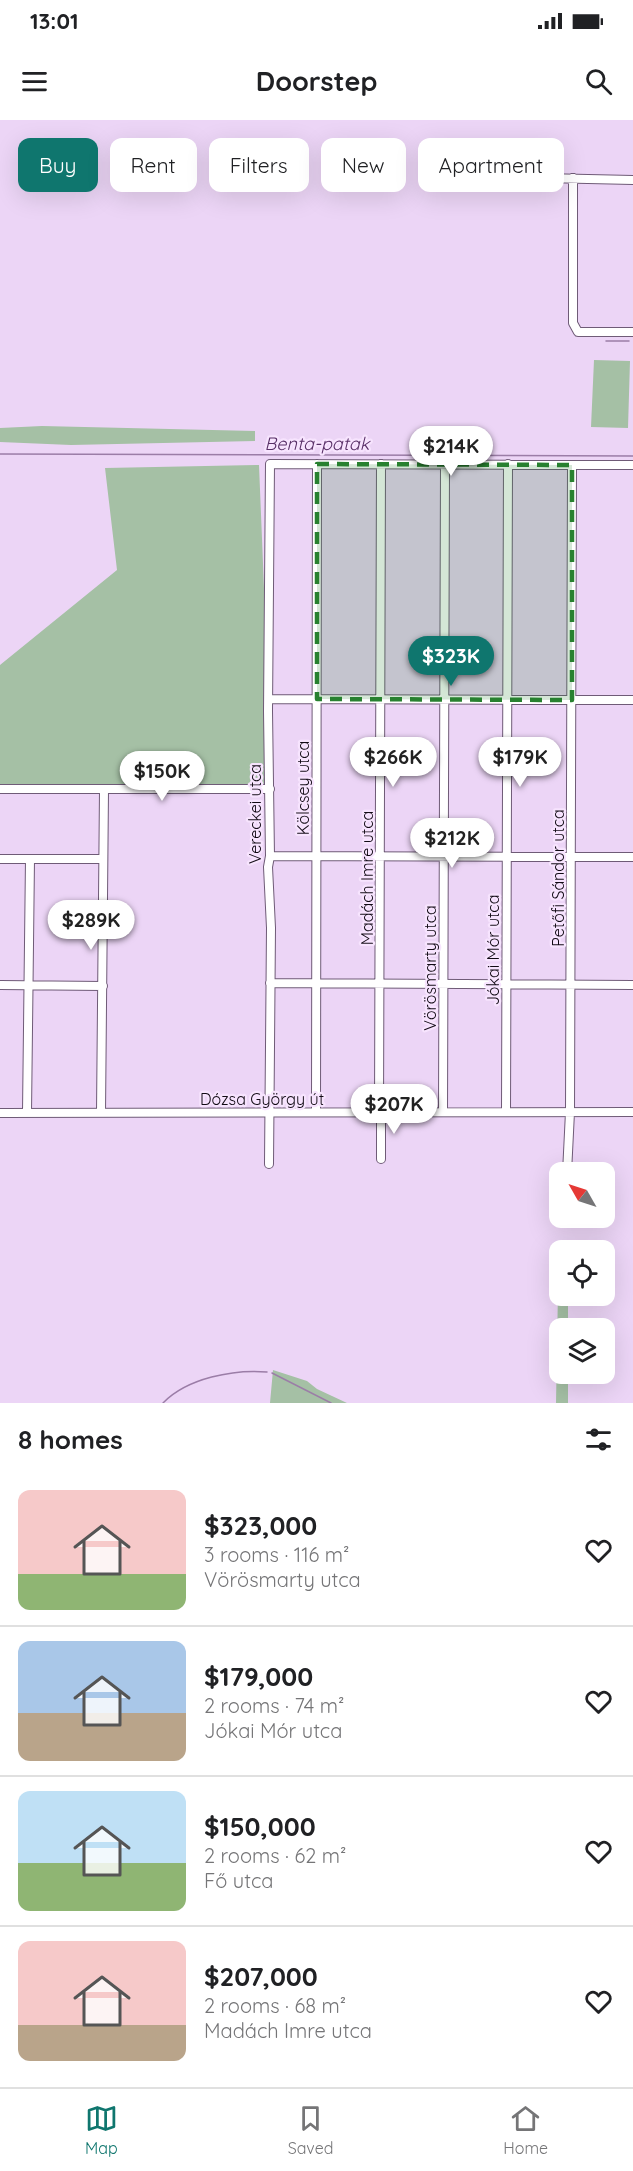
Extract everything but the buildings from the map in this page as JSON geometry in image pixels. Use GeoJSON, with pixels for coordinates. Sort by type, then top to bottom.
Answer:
{"type":"FeatureCollection","features":[{"type":"Feature","properties":{"kind":"street"},"geometry":{"type":"LineString","coordinates":[[564,178],[633,180]]}},
{"type":"Feature","properties":{"kind":"street"},"geometry":{"type":"LineString","coordinates":[[573,178],[573,322],[578,332],[633,332]]}},
{"type":"Feature","properties":{"kind":"street","name":"Vereckei utca"},"geometry":{"type":"LineString","coordinates":[[269,1164],[268,1113],[271,1090],[271,921],[268,867],[270,856],[268,711],[270,464],[317,464]]}},
{"type":"Feature","properties":{"kind":"street"},"geometry":{"type":"LineString","coordinates":[[317,464],[633,465]]}},
{"type":"Feature","properties":{"kind":"street","name":"Kölcsey utca"},"geometry":{"type":"LineString","coordinates":[[316,1112],[317,464]]}},
{"type":"Feature","properties":{"kind":"street","name":"Madách Imre utca"},"geometry":{"type":"LineString","coordinates":[[381,464],[381,1159]]}},
{"type":"Feature","properties":{"kind":"street","name":"Jókai Mór utca"},"geometry":{"type":"LineString","coordinates":[[506,1112],[508,464]]}},
{"type":"Feature","properties":{"kind":"street","name":"Vörösmarty utca"},"geometry":{"type":"LineString","coordinates":[[443,1112],[445,465]]}},
{"type":"Feature","properties":{"kind":"street","name":"Petőfi Sándor utca"},"geometry":{"type":"LineString","coordinates":[[568,1162],[571,984],[572,465]]}},
{"type":"Feature","properties":{"kind":"street"},"geometry":{"type":"LineString","coordinates":[[269,699],[633,700]]}},
{"type":"Feature","properties":{"kind":"street"},"geometry":{"type":"LineString","coordinates":[[0,789],[270,789]]}},
{"type":"Feature","properties":{"kind":"street"},"geometry":{"type":"LineString","coordinates":[[101,1113],[104,790]]}},
{"type":"Feature","properties":{"kind":"street"},"geometry":{"type":"LineString","coordinates":[[270,856],[633,857]]}},
{"type":"Feature","properties":{"kind":"street"},"geometry":{"type":"LineString","coordinates":[[0,859],[104,859]]}},
{"type":"Feature","properties":{"kind":"street"},"geometry":{"type":"LineString","coordinates":[[27,1113],[30,859]]}},
{"type":"Feature","properties":{"kind":"street"},"geometry":{"type":"LineString","coordinates":[[270,983],[633,985]]}},
{"type":"Feature","properties":{"kind":"street"},"geometry":{"type":"LineString","coordinates":[[0,985],[103,986]]}},
{"type":"Feature","properties":{"kind":"street","name":"Dózsa György út"},"geometry":{"type":"LineString","coordinates":[[0,1113],[633,1112]]}},
{"type":"Feature","properties":{"kind":"highlighted area"},"geometry":{"type":"Polygon","coordinates":[[[317,464],[572,465],[572,700],[317,699],[317,464]]]}},
{"type":"Feature","properties":{"kind":"green space"},"geometry":{"type":"Polygon","coordinates":[[[594,360],[630,361],[628,428],[591,427],[594,360]]]}},
{"type":"Feature","properties":{"kind":"green space"},"geometry":{"type":"Polygon","coordinates":[[[42,426],[255,431],[255,441],[71,445],[0,442],[0,428],[42,426]]]}},
{"type":"Feature","properties":{"kind":"green space"},"geometry":{"type":"Polygon","coordinates":[[[259,465],[272,785],[0,784],[0,665],[117,570],[105,468],[259,465]]]}},
{"type":"Feature","properties":{"kind":"green space"},"geometry":{"type":"Polygon","coordinates":[[[558,1306],[568,1306],[568,1318],[558,1318],[558,1306]]]}},
{"type":"Feature","properties":{"kind":"green space"},"geometry":{"type":"Polygon","coordinates":[[[273,1370],[307,1381],[317,1389],[347,1403],[270,1403],[273,1370]]]}},
{"type":"Feature","properties":{"kind":"green space"},"geometry":{"type":"Polygon","coordinates":[[[556,1384],[568,1384],[568,1403],[556,1403],[556,1384]]]}},
{"type":"Feature","properties":{"kind":"waterway"},"geometry":{"type":"LineString","coordinates":[[606,341],[629,341]]}},
{"type":"Feature","properties":{"kind":"waterway","name":"Benta-patak"},"geometry":{"type":"LineString","coordinates":[[0,454],[633,456]]}},
{"type":"Feature","properties":{"kind":"waterway"},"geometry":{"type":"LineString","coordinates":[[163,1403],[173,1394],[198,1381],[240,1372],[267,1372]]}},
{"type":"Feature","properties":{"kind":"waterway"},"geometry":{"type":"LineString","coordinates":[[272,1373],[331,1403]]}}]}
